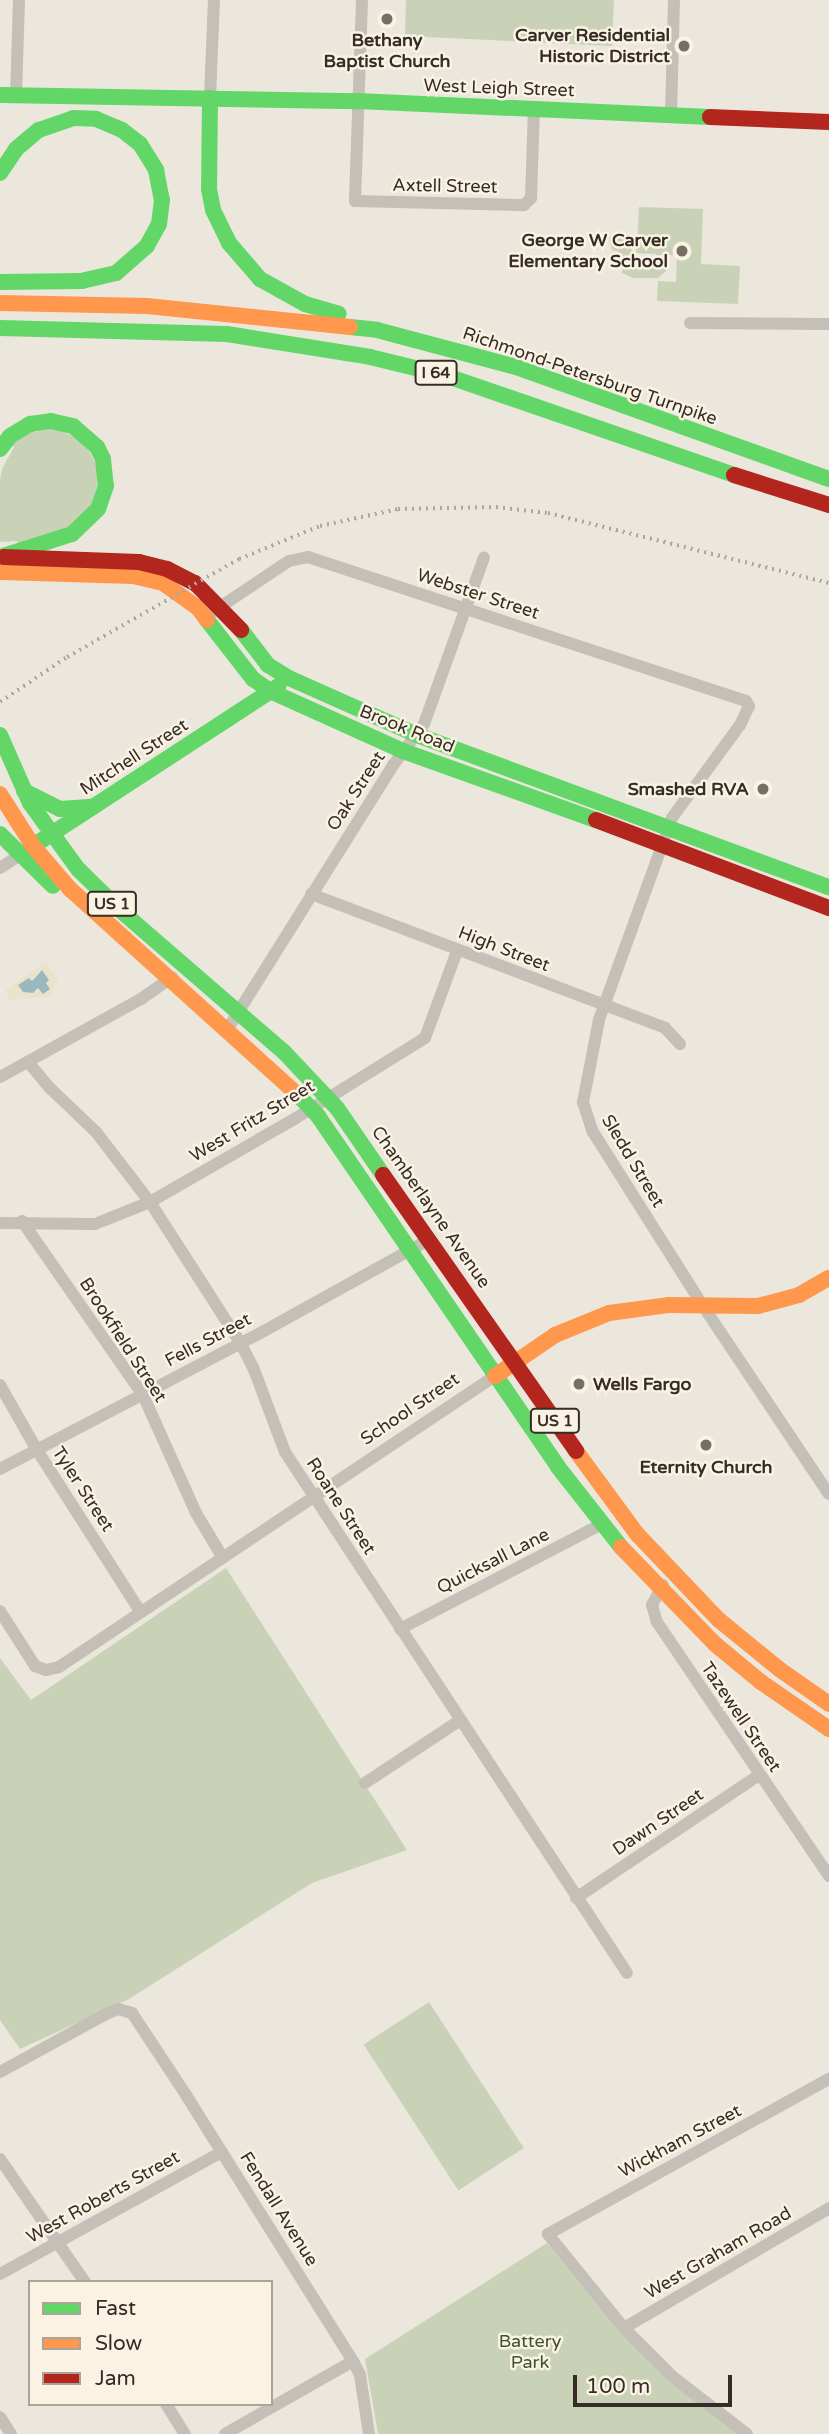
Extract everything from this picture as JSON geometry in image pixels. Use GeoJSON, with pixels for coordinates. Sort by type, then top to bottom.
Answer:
{"type":"FeatureCollection","features":[{"type":"Feature","properties":{"kind":"main road","name":"West Leigh Street"},"geometry":{"type":"LineString","coordinates":[[8,95],[358,101],[829,122]]}},
{"type":"Feature","properties":{"kind":"main road"},"geometry":{"type":"LineString","coordinates":[[211,98],[209,189],[220,226],[239,258],[260,279],[281,292],[377,330]]}},
{"type":"Feature","properties":{"kind":"main road"},"geometry":{"type":"LineString","coordinates":[[0,173],[16,149],[39,130],[73,118],[96,119],[122,130],[139,144],[156,170],[162,200],[159,224],[147,246],[132,262],[116,273],[82,281],[0,282]]}},
{"type":"Feature","properties":{"kind":"main road","name":"Richmond-Petersburg Turnpike"},"geometry":{"type":"LineString","coordinates":[[0,303],[147,306],[377,330],[516,367],[829,478]]}},
{"type":"Feature","properties":{"kind":"main road","name":"I 64"},"geometry":{"type":"LineString","coordinates":[[0,328],[227,334],[370,357],[470,383],[778,490],[829,505]]}},
{"type":"Feature","properties":{"kind":"main road"},"geometry":{"type":"LineString","coordinates":[[0,449],[10,436],[30,424],[61,422],[90,438],[103,458],[106,473],[103,498],[89,521],[72,534],[1,562]]}},
{"type":"Feature","properties":{"kind":"main road","name":"Brook Road"},"geometry":{"type":"LineString","coordinates":[[1,562],[148,563],[189,578],[220,607],[268,665],[289,678],[417,735],[829,887]]}},
{"type":"Feature","properties":{"kind":"main road","name":"Brook Road"},"geometry":{"type":"LineString","coordinates":[[1,562],[144,577],[179,592],[206,617],[253,679],[270,691],[403,751],[662,844],[829,908]]}},
{"type":"Feature","properties":{"kind":"main road","name":"Mitchell Street"},"geometry":{"type":"LineString","coordinates":[[27,851],[289,678]]}},
{"type":"Feature","properties":{"kind":"main road","name":"Chamberlayne Avenue"},"geometry":{"type":"LineString","coordinates":[[2,741],[23,790],[50,835],[105,897],[238,1012],[328,1096],[614,1505],[672,1574],[748,1645],[829,1704]]}},
{"type":"Feature","properties":{"kind":"main road"},"geometry":{"type":"LineString","coordinates":[[23,790],[58,808],[92,807]]}},
{"type":"Feature","properties":{"kind":"main road"},"geometry":{"type":"LineString","coordinates":[[0,794],[27,851]]}},
{"type":"Feature","properties":{"kind":"main road"},"geometry":{"type":"LineString","coordinates":[[0,834],[27,851]]}},
{"type":"Feature","properties":{"kind":"main road","name":"US 1"},"geometry":{"type":"LineString","coordinates":[[27,851],[82,913],[116,933],[311,1108],[353,1163],[495,1376],[602,1524],[659,1589],[744,1668],[829,1729]]}},
{"type":"Feature","properties":{"kind":"main road","name":"School Street"},"geometry":{"type":"LineString","coordinates":[[495,1376],[567,1329],[609,1313],[647,1306],[742,1308],[774,1304],[810,1290],[829,1278]]}},
{"type":"Feature","properties":{"kind":"street"},"geometry":{"type":"LineString","coordinates":[[8,95],[19,0]]}},
{"type":"Feature","properties":{"kind":"street"},"geometry":{"type":"LineString","coordinates":[[211,98],[214,0]]}},
{"type":"Feature","properties":{"kind":"street"},"geometry":{"type":"LineString","coordinates":[[358,101],[362,0]]}},
{"type":"Feature","properties":{"kind":"street"},"geometry":{"type":"LineString","coordinates":[[671,115],[674,0]]}},
{"type":"Feature","properties":{"kind":"street","name":"Axtell Street"},"geometry":{"type":"LineString","coordinates":[[358,101],[355,201],[524,205],[531,198],[534,109]]}},
{"type":"Feature","properties":{"kind":"street"},"geometry":{"type":"LineString","coordinates":[[690,323],[829,324]]}},
{"type":"Feature","properties":{"kind":"street","name":"Webster Street"},"geometry":{"type":"LineString","coordinates":[[206,617],[276,568],[301,557],[734,697],[746,701],[749,706]]}},
{"type":"Feature","properties":{"kind":"street","name":"Oak Street"},"geometry":{"type":"LineString","coordinates":[[227,1030],[311,894],[427,718],[484,557]]}},
{"type":"Feature","properties":{"kind":"street","name":"Sledd Street"},"geometry":{"type":"LineString","coordinates":[[749,706],[740,725],[677,808],[668,828],[604,1006],[583,1087],[585,1114],[598,1141],[703,1306],[829,1494]]}},
{"type":"Feature","properties":{"kind":"street","name":"Mitchell Street"},"geometry":{"type":"LineString","coordinates":[[0,868],[27,851]]}},
{"type":"Feature","properties":{"kind":"street","name":"High Street"},"geometry":{"type":"LineString","coordinates":[[311,894],[664,1028],[680,1044]]}},
{"type":"Feature","properties":{"kind":"street","name":"West Fritz Street"},"geometry":{"type":"LineString","coordinates":[[0,1223],[22,1221],[75,1226],[95,1224],[150,1202],[311,1108],[425,1038],[457,951]]}},
{"type":"Feature","properties":{"kind":"street"},"geometry":{"type":"LineString","coordinates":[[0,1077],[131,1005],[169,980],[182,964]]}},
{"type":"Feature","properties":{"kind":"street","name":"Roane Street"},"geometry":{"type":"LineString","coordinates":[[28,1062],[51,1089],[96,1132],[150,1202],[240,1342],[253,1367],[275,1431],[313,1496],[626,1973]]}},
{"type":"Feature","properties":{"kind":"street","name":"Brookfield Street"},"geometry":{"type":"LineString","coordinates":[[22,1221],[142,1395],[196,1513],[223,1558]]}},
{"type":"Feature","properties":{"kind":"street","name":"Fells Street"},"geometry":{"type":"LineString","coordinates":[[0,1469],[430,1239]]}},
{"type":"Feature","properties":{"kind":"street","name":"School Street"},"geometry":{"type":"LineString","coordinates":[[0,1611],[35,1666],[47,1670],[59,1667],[495,1376]]}},
{"type":"Feature","properties":{"kind":"street","name":"Tyler Street"},"geometry":{"type":"LineString","coordinates":[[0,1385],[37,1450],[140,1611]]}},
{"type":"Feature","properties":{"kind":"street","name":"Quicksall Lane"},"geometry":{"type":"LineString","coordinates":[[400,1629],[602,1524]]}},
{"type":"Feature","properties":{"kind":"street"},"geometry":{"type":"LineString","coordinates":[[659,1589],[672,1574]]}},
{"type":"Feature","properties":{"kind":"street","name":"Tazewell Street"},"geometry":{"type":"LineString","coordinates":[[659,1589],[652,1605],[654,1618],[829,1876]]}},
{"type":"Feature","properties":{"kind":"street"},"geometry":{"type":"LineString","coordinates":[[365,1783],[459,1721]]}},
{"type":"Feature","properties":{"kind":"street","name":"Dawn Street"},"geometry":{"type":"LineString","coordinates":[[576,1898],[759,1775]]}},
{"type":"Feature","properties":{"kind":"street","name":"Fendall Avenue"},"geometry":{"type":"LineString","coordinates":[[0,2073],[106,2014],[118,2009],[132,2013],[353,2361],[360,2375],[369,2434]]}},
{"type":"Feature","properties":{"kind":"street","name":"Wickham Street"},"geometry":{"type":"LineString","coordinates":[[624,2328],[548,2234],[829,2079]]}},
{"type":"Feature","properties":{"kind":"street","name":"West Roberts Street"},"geometry":{"type":"LineString","coordinates":[[0,2274],[222,2152]]}},
{"type":"Feature","properties":{"kind":"street"},"geometry":{"type":"LineString","coordinates":[[0,2159],[84,2280]]}},
{"type":"Feature","properties":{"kind":"street","name":"West Graham Road"},"geometry":{"type":"LineString","coordinates":[[624,2328],[829,2208]]}},
{"type":"Feature","properties":{"kind":"street"},"geometry":{"type":"LineString","coordinates":[[624,2328],[672,2376],[747,2434]]}},
{"type":"Feature","properties":{"kind":"street"},"geometry":{"type":"LineString","coordinates":[[225,2434],[353,2361]]}},
{"type":"Feature","properties":{"kind":"street"},"geometry":{"type":"LineString","coordinates":[[167,2406],[185,2434]]}},
{"type":"Feature","properties":{"kind":"street"},"geometry":{"type":"LineString","coordinates":[[0,2417],[11,2434]]}},
{"type":"Feature","properties":{"kind":"green space"},"geometry":{"type":"Polygon","coordinates":[[[406,0],[614,0],[612,46],[405,36],[406,0]]]}},
{"type":"Feature","properties":{"kind":"green space"},"geometry":{"type":"Polygon","coordinates":[[[639,207],[703,209],[701,264],[740,266],[738,304],[657,301],[658,281],[676,282],[677,255],[659,255],[667,270],[658,278],[633,278],[622,273],[624,261],[656,260],[656,254],[636,253],[636,247],[632,247],[631,257],[625,260],[617,251],[612,250],[609,238],[616,231],[637,240],[639,207]]]}},
{"type":"Feature","properties":{"kind":"green space"},"geometry":{"type":"Polygon","coordinates":[[[55,428],[83,441],[98,467],[96,498],[74,526],[18,544],[17,541],[0,542],[0,480],[2,469],[14,447],[12,444],[25,434],[55,428]]]}},
{"type":"Feature","properties":{"kind":"green space"},"geometry":{"type":"Polygon","coordinates":[[[226,1568],[407,1850],[312,1883],[129,1999],[20,2049],[0,2020],[0,1658],[31,1700],[226,1568]]]}},
{"type":"Feature","properties":{"kind":"green space"},"geometry":{"type":"Polygon","coordinates":[[[429,2002],[524,2148],[458,2190],[364,2044],[429,2002]]]}},
{"type":"Feature","properties":{"kind":"green space","name":"Battery Park"},"geometry":{"type":"Polygon","coordinates":[[[547,2243],[622,2334],[741,2434],[378,2434],[365,2359],[547,2243]]]}},
{"type":"Feature","properties":{"kind":"shaded area"},"geometry":{"type":"Polygon","coordinates":[[[46,962],[59,982],[53,986],[53,995],[47,999],[45,996],[27,999],[23,996],[11,1002],[5,990],[46,962]],[[42,970],[31,981],[19,985],[23,992],[49,980],[42,970]]]}},
{"type":"Feature","properties":{"kind":"water"},"geometry":{"type":"Polygon","coordinates":[[[42,970],[49,980],[46,983],[50,989],[43,994],[38,988],[33,993],[23,992],[18,985],[29,978],[32,981],[42,970]]]}},
{"type":"Feature","properties":{"kind":"railway"},"geometry":{"type":"LineString","coordinates":[[0,702],[67,657],[239,559],[320,526],[398,509],[496,507],[548,513],[829,583]]}},
{"type":"Feature","properties":{"kind":"traffic: fast"},"geometry":{"type":"LineString","coordinates":[[0,95],[358,101],[710,117]]}},
{"type":"Feature","properties":{"kind":"traffic: fast"},"geometry":{"type":"LineString","coordinates":[[210,98],[209,189],[213,210],[229,243],[260,279],[305,304],[339,314]]}},
{"type":"Feature","properties":{"kind":"traffic: fast"},"geometry":{"type":"LineString","coordinates":[[0,173],[16,149],[39,130],[73,118],[96,119],[122,130],[140,144],[156,170],[162,200],[159,224],[147,246],[116,273],[82,281],[0,282]]}},
{"type":"Feature","properties":{"kind":"traffic: fast"},"geometry":{"type":"LineString","coordinates":[[350,327],[377,330],[516,367],[829,479]]}},
{"type":"Feature","properties":{"kind":"traffic: fast"},"geometry":{"type":"LineString","coordinates":[[0,328],[227,334],[370,357],[444,375],[734,475]]}},
{"type":"Feature","properties":{"kind":"traffic: fast"},"geometry":{"type":"LineString","coordinates":[[0,449],[10,436],[30,424],[51,421],[73,426],[97,447],[103,459],[106,486],[98,509],[72,534],[0,557]]}},
{"type":"Feature","properties":{"kind":"traffic: fast"},"geometry":{"type":"LineString","coordinates":[[207,620],[253,679],[270,691],[403,751],[596,820]]}},
{"type":"Feature","properties":{"kind":"traffic: fast"},"geometry":{"type":"LineString","coordinates":[[241,630],[268,665],[289,678],[417,735],[829,887]]}},
{"type":"Feature","properties":{"kind":"traffic: fast"},"geometry":{"type":"LineString","coordinates":[[33,846],[278,686]]}},
{"type":"Feature","properties":{"kind":"traffic: fast"},"geometry":{"type":"LineString","coordinates":[[0,735],[30,803],[78,869],[120,910],[284,1052],[337,1108],[383,1175]]}},
{"type":"Feature","properties":{"kind":"traffic: fast"},"geometry":{"type":"LineString","coordinates":[[24,791],[60,809],[92,807]]}},
{"type":"Feature","properties":{"kind":"traffic: fast"},"geometry":{"type":"LineString","coordinates":[[0,834],[53,886]]}},
{"type":"Feature","properties":{"kind":"traffic: fast"},"geometry":{"type":"LineString","coordinates":[[295,1092],[318,1116],[558,1467],[621,1547]]}},
{"type":"Feature","properties":{"kind":"traffic: slow"},"geometry":{"type":"LineString","coordinates":[[0,303],[147,306],[350,327]]}},
{"type":"Feature","properties":{"kind":"traffic: slow"},"geometry":{"type":"LineString","coordinates":[[0,572],[133,576],[163,583],[198,608],[207,620]]}},
{"type":"Feature","properties":{"kind":"traffic: slow"},"geometry":{"type":"LineString","coordinates":[[0,794],[33,846],[70,889],[295,1092]]}},
{"type":"Feature","properties":{"kind":"traffic: slow"},"geometry":{"type":"LineString","coordinates":[[495,1376],[555,1335],[609,1313],[669,1305],[758,1306],[799,1295],[829,1278]]}},
{"type":"Feature","properties":{"kind":"traffic: slow"},"geometry":{"type":"LineString","coordinates":[[576,1451],[637,1534],[719,1620],[779,1669],[829,1704]]}},
{"type":"Feature","properties":{"kind":"traffic: slow"},"geometry":{"type":"LineString","coordinates":[[621,1547],[715,1644],[761,1682],[829,1729]]}},
{"type":"Feature","properties":{"kind":"traffic: jam"},"geometry":{"type":"LineString","coordinates":[[710,117],[829,122]]}},
{"type":"Feature","properties":{"kind":"traffic: jam"},"geometry":{"type":"LineString","coordinates":[[734,475],[829,505]]}},
{"type":"Feature","properties":{"kind":"traffic: jam"},"geometry":{"type":"LineString","coordinates":[[4,557],[139,562],[167,569],[195,583],[241,630]]}},
{"type":"Feature","properties":{"kind":"traffic: jam"},"geometry":{"type":"LineString","coordinates":[[596,820],[829,908]]}},
{"type":"Feature","properties":{"kind":"traffic: jam"},"geometry":{"type":"LineString","coordinates":[[383,1175],[576,1451]]}},
{"type":"Feature","properties":{"kind":"place","name":"Bethany Baptist Church"},"geometry":{"type":"Point","coordinates":[387,19]}},
{"type":"Feature","properties":{"kind":"place","name":"Carver Residential Historic District"},"geometry":{"type":"Point","coordinates":[684,46]}},
{"type":"Feature","properties":{"kind":"place","name":"George W Carver Elementary School"},"geometry":{"type":"Point","coordinates":[682,251]}},
{"type":"Feature","properties":{"kind":"place","name":"Smashed RVA"},"geometry":{"type":"Point","coordinates":[763,789]}},
{"type":"Feature","properties":{"kind":"place","name":"Wells Fargo"},"geometry":{"type":"Point","coordinates":[579,1384]}},
{"type":"Feature","properties":{"kind":"place","name":"Eternity Church"},"geometry":{"type":"Point","coordinates":[706,1445]}}]}
